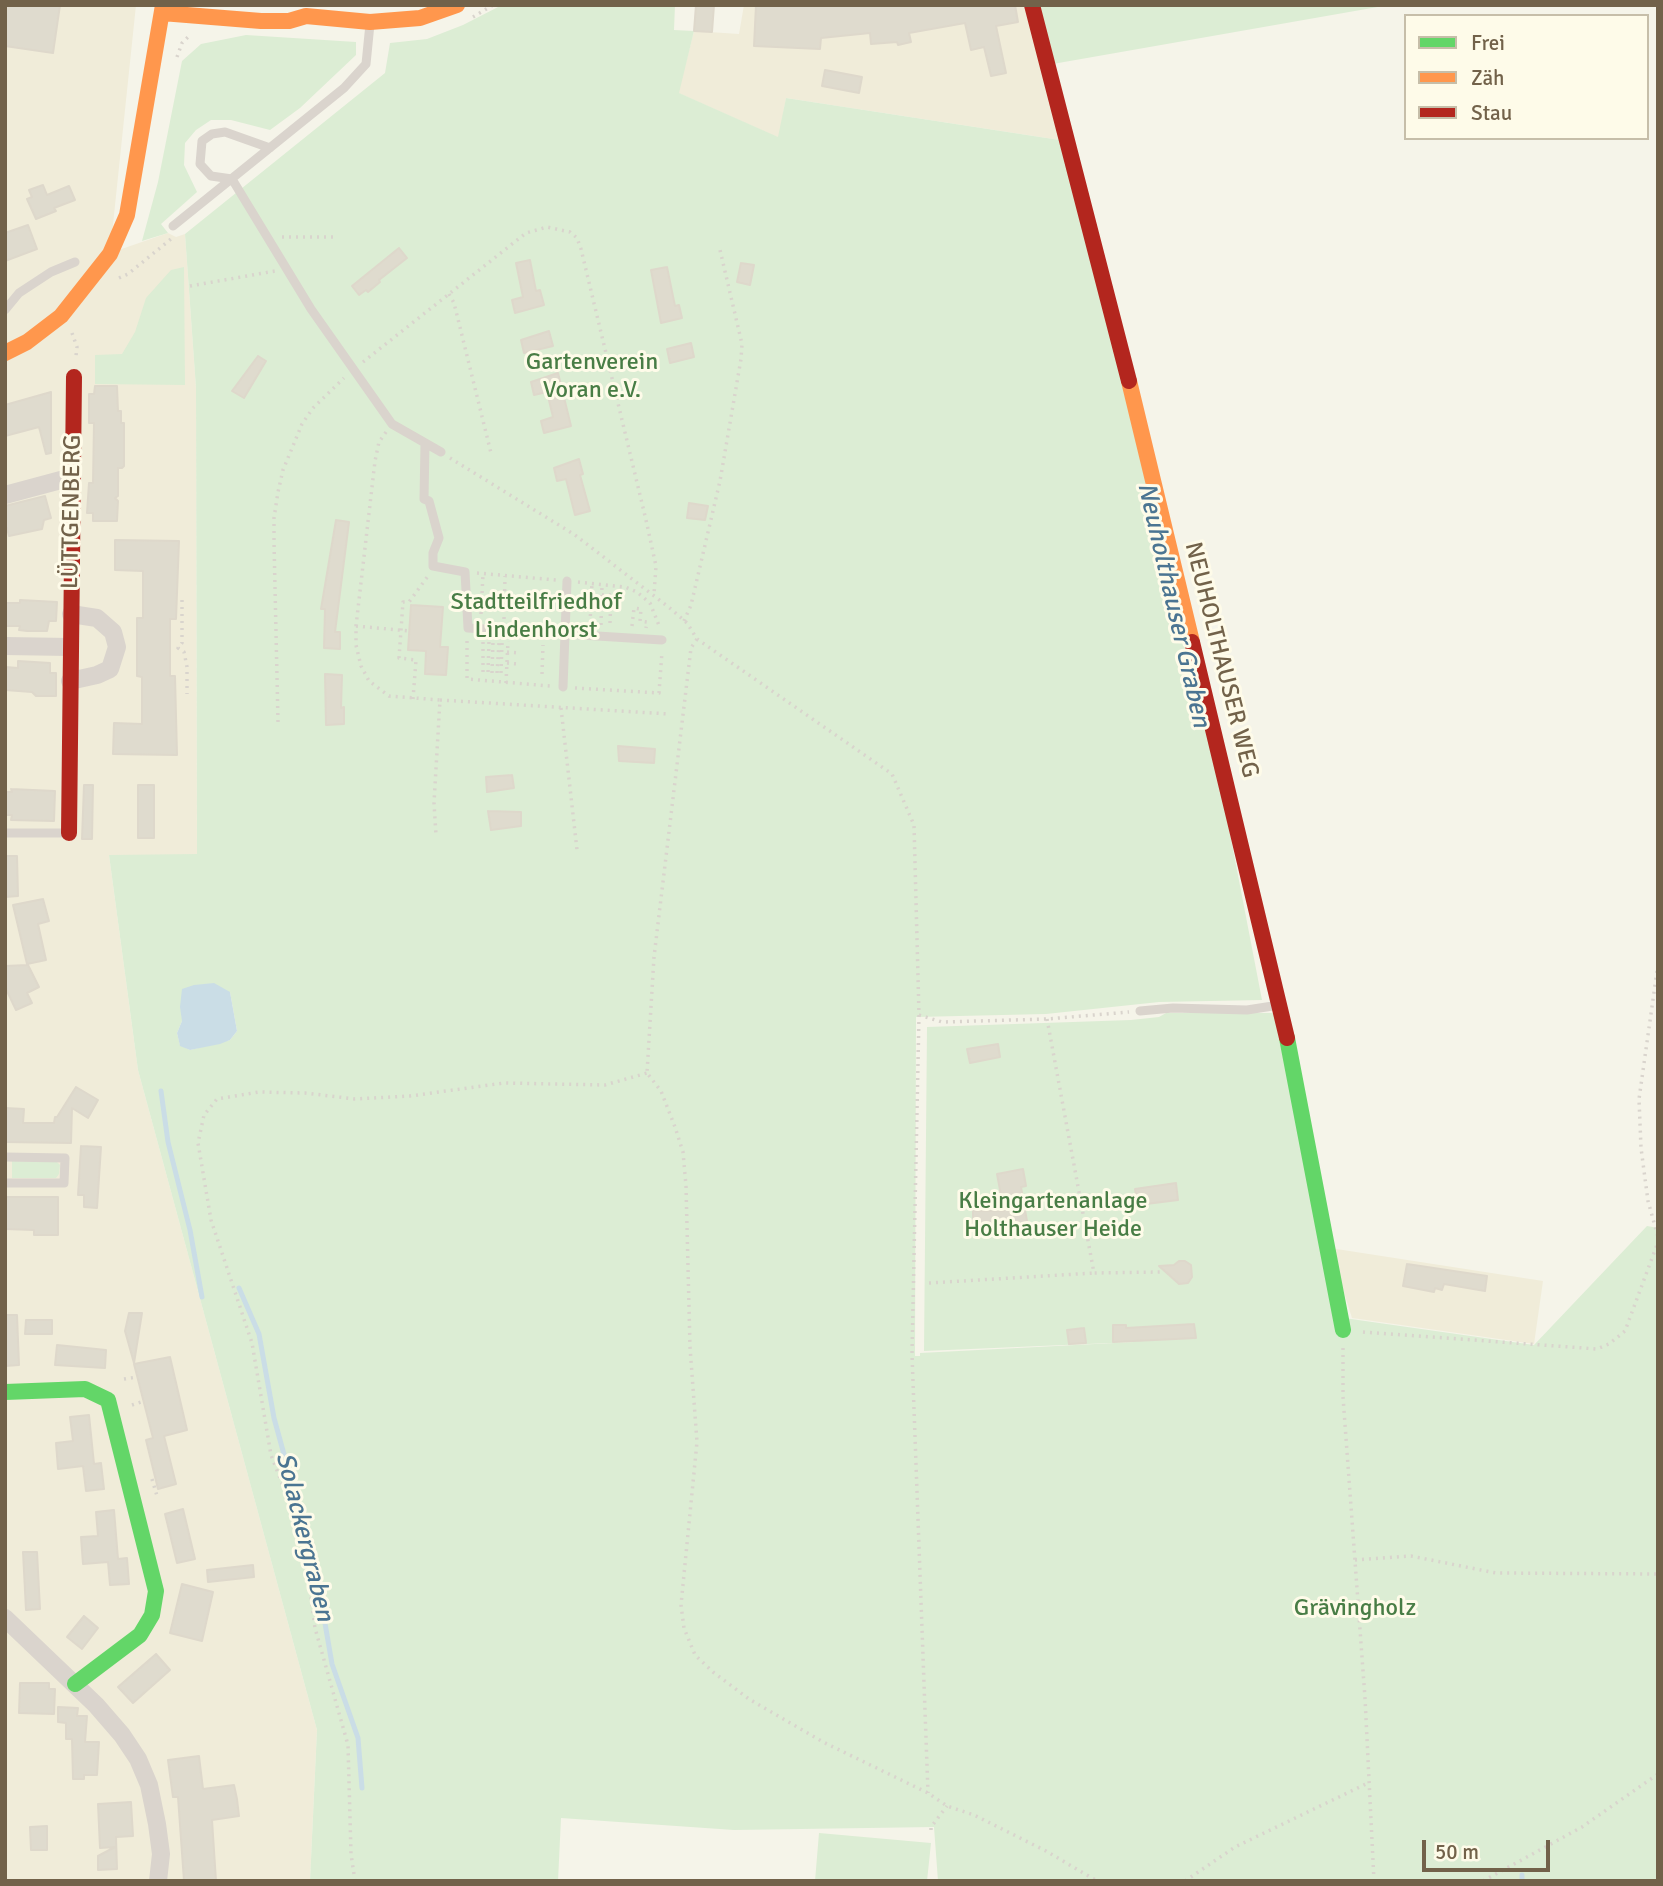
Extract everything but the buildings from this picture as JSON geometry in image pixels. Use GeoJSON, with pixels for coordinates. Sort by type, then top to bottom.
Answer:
{"type":"FeatureCollection","features":[{"type":"Feature","properties":{"kind":"street"},"geometry":{"type":"LineString","coordinates":[[284,5],[306,16]]}},
{"type":"Feature","properties":{"kind":"street"},"geometry":{"type":"LineString","coordinates":[[5,353],[27,342],[61,316],[110,254],[127,215],[163,9],[261,21],[289,21],[306,16],[370,22],[421,18],[457,5]]}},
{"type":"Feature","properties":{"kind":"street","name":"NEUHOLTHAUSER WEG"},"geometry":{"type":"LineString","coordinates":[[1032,5],[1131,389],[1280,1004],[1343,1330]]}},
{"type":"Feature","properties":{"kind":"street","name":"LÜTTGENBERG"},"geometry":{"type":"LineString","coordinates":[[69,833],[74,377]]}},
{"type":"Feature","properties":{"kind":"street"},"geometry":{"type":"LineString","coordinates":[[5,495],[72,477]]}},
{"type":"Feature","properties":{"kind":"street"},"geometry":{"type":"LineString","coordinates":[[70,681],[110,669],[117,647],[113,632],[97,618],[71,614]]}},
{"type":"Feature","properties":{"kind":"street"},"geometry":{"type":"LineString","coordinates":[[5,646],[70,646]]}},
{"type":"Feature","properties":{"kind":"street"},"geometry":{"type":"LineString","coordinates":[[5,1392],[85,1389],[108,1400],[156,1591],[152,1615],[141,1635],[75,1684]]}},
{"type":"Feature","properties":{"kind":"street"},"geometry":{"type":"LineString","coordinates":[[5,1618],[75,1684],[122,1735],[140,1763],[149,1785],[157,1824],[161,1854],[158,1881]]}},
{"type":"Feature","properties":{"kind":"lane"},"geometry":{"type":"LineString","coordinates":[[173,226],[344,88],[366,64],[370,22]]}},
{"type":"Feature","properties":{"kind":"lane"},"geometry":{"type":"LineString","coordinates":[[232,178],[211,176],[200,164],[202,141],[212,134],[225,132],[270,148]]}},
{"type":"Feature","properties":{"kind":"lane"},"geometry":{"type":"LineString","coordinates":[[232,178],[311,309],[392,425],[441,452]]}},
{"type":"Feature","properties":{"kind":"lane"},"geometry":{"type":"LineString","coordinates":[[5,310],[19,293],[51,272],[75,262]]}},
{"type":"Feature","properties":{"kind":"lane"},"geometry":{"type":"LineString","coordinates":[[425,444],[424,499],[429,502],[439,538],[433,553],[433,566],[466,572],[468,628],[662,640]]}},
{"type":"Feature","properties":{"kind":"lane"},"geometry":{"type":"LineString","coordinates":[[563,687],[567,582]]}},
{"type":"Feature","properties":{"kind":"lane","name":"LÜTTGENBERG"},"geometry":{"type":"LineString","coordinates":[[5,833],[69,833]]}},
{"type":"Feature","properties":{"kind":"lane"},"geometry":{"type":"LineString","coordinates":[[1140,1011],[1173,1008],[1247,1010],[1280,1004]]}},
{"type":"Feature","properties":{"kind":"lane"},"geometry":{"type":"LineString","coordinates":[[5,1157],[65,1158],[64,1183],[5,1183]]}},
{"type":"Feature","properties":{"kind":"path"},"geometry":{"type":"LineString","coordinates":[[93,278],[114,279],[128,274],[173,237],[173,226]]}},
{"type":"Feature","properties":{"kind":"path"},"geometry":{"type":"LineString","coordinates":[[278,722],[274,518],[282,470],[302,424],[334,386],[526,233],[547,227],[570,232],[577,238],[656,566],[653,594]]}},
{"type":"Feature","properties":{"kind":"path"},"geometry":{"type":"LineString","coordinates":[[269,239],[336,237]]}},
{"type":"Feature","properties":{"kind":"path"},"geometry":{"type":"LineString","coordinates":[[684,621],[691,605],[720,481],[741,359],[742,344],[720,250]]}},
{"type":"Feature","properties":{"kind":"path"},"geometry":{"type":"LineString","coordinates":[[190,286],[287,268]]}},
{"type":"Feature","properties":{"kind":"path"},"geometry":{"type":"LineString","coordinates":[[449,294],[454,303],[491,453]]}},
{"type":"Feature","properties":{"kind":"path"},"geometry":{"type":"LineString","coordinates":[[392,425],[379,442],[375,461],[356,625],[356,645],[361,666],[369,681],[388,696],[413,699],[669,714]]}},
{"type":"Feature","properties":{"kind":"path"},"geometry":{"type":"LineString","coordinates":[[441,452],[575,535],[653,594],[684,621],[697,639],[892,774],[914,825],[919,1015],[912,1354],[928,1793]]}},
{"type":"Feature","properties":{"kind":"path"},"geometry":{"type":"LineString","coordinates":[[413,699],[416,660],[398,659],[403,602],[411,600],[433,566]]}},
{"type":"Feature","properties":{"kind":"path"},"geometry":{"type":"LineString","coordinates":[[466,572],[592,583],[633,590],[647,599],[662,640],[659,693],[467,680],[468,628]]}},
{"type":"Feature","properties":{"kind":"path"},"geometry":{"type":"LineString","coordinates":[[481,628],[483,574]]}},
{"type":"Feature","properties":{"kind":"path"},"geometry":{"type":"LineString","coordinates":[[503,629],[505,576]]}},
{"type":"Feature","properties":{"kind":"path"},"geometry":{"type":"LineString","coordinates":[[592,583],[595,636]]}},
{"type":"Feature","properties":{"kind":"path"},"geometry":{"type":"LineString","coordinates":[[595,636],[601,623],[603,585]]}},
{"type":"Feature","properties":{"kind":"path"},"geometry":{"type":"LineString","coordinates":[[601,623],[610,623],[611,609],[611,595],[602,595]]}},
{"type":"Feature","properties":{"kind":"path"},"geometry":{"type":"LineString","coordinates":[[178,648],[182,643],[182,600]]}},
{"type":"Feature","properties":{"kind":"path"},"geometry":{"type":"LineString","coordinates":[[631,638],[634,608],[641,608],[640,621],[647,622],[645,639]]}},
{"type":"Feature","properties":{"kind":"path"},"geometry":{"type":"LineString","coordinates":[[356,625],[409,631]]}},
{"type":"Feature","properties":{"kind":"path"},"geometry":{"type":"LineString","coordinates":[[542,674],[544,633]]}},
{"type":"Feature","properties":{"kind":"path"},"geometry":{"type":"LineString","coordinates":[[697,639],[691,648],[659,920],[647,1073],[661,1091],[675,1127],[683,1152],[686,1186],[690,1347],[697,1442],[681,1605],[684,1628],[695,1655],[749,1699],[823,1742],[928,1793],[947,1806],[974,1815],[1046,1851],[1097,1881]]}},
{"type":"Feature","properties":{"kind":"path"},"geometry":{"type":"LineString","coordinates":[[487,672],[488,641],[487,672]]}},
{"type":"Feature","properties":{"kind":"path"},"geometry":{"type":"LineString","coordinates":[[499,673],[503,641],[507,652],[506,683]]}},
{"type":"Feature","properties":{"kind":"path"},"geometry":{"type":"LineString","coordinates":[[170,647],[184,652],[187,694]]}},
{"type":"Feature","properties":{"kind":"path"},"geometry":{"type":"LineString","coordinates":[[507,652],[519,653]]}},
{"type":"Feature","properties":{"kind":"path"},"geometry":{"type":"LineString","coordinates":[[507,663],[518,664]]}},
{"type":"Feature","properties":{"kind":"path"},"geometry":{"type":"LineString","coordinates":[[436,835],[434,803],[440,701]]}},
{"type":"Feature","properties":{"kind":"path"},"geometry":{"type":"LineString","coordinates":[[561,708],[577,850]]}},
{"type":"Feature","properties":{"kind":"path"},"geometry":{"type":"LineString","coordinates":[[1374,1881],[1365,1698],[1343,1397],[1343,1330],[1597,1349],[1609,1344],[1625,1331],[1658,1240],[1648,1201],[1641,1148],[1639,1099],[1658,964]]}},
{"type":"Feature","properties":{"kind":"path"},"geometry":{"type":"LineString","coordinates":[[919,1015],[942,1022],[1048,1019],[1140,1011]]}},
{"type":"Feature","properties":{"kind":"path"},"geometry":{"type":"LineString","coordinates":[[1048,1019],[1094,1273]]}},
{"type":"Feature","properties":{"kind":"path"},"geometry":{"type":"LineString","coordinates":[[355,1881],[351,1854],[348,1745],[315,1628],[304,1554],[291,1506],[271,1455],[252,1343],[211,1220],[198,1143],[205,1115],[217,1099],[259,1092],[304,1093],[355,1099],[410,1096],[504,1083],[605,1085],[647,1073]]}},
{"type":"Feature","properties":{"kind":"path"},"geometry":{"type":"LineString","coordinates":[[929,1283],[1094,1273],[1161,1272]]}},
{"type":"Feature","properties":{"kind":"path"},"geometry":{"type":"LineString","coordinates":[[124,1380],[137,1377]]}},
{"type":"Feature","properties":{"kind":"path"},"geometry":{"type":"LineString","coordinates":[[132,1405],[144,1402]]}},
{"type":"Feature","properties":{"kind":"path"},"geometry":{"type":"LineString","coordinates":[[152,1479],[157,1496]]}},
{"type":"Feature","properties":{"kind":"path"},"geometry":{"type":"LineString","coordinates":[[1355,1560],[1411,1556],[1496,1573],[1658,1574]]}},
{"type":"Feature","properties":{"kind":"path"},"geometry":{"type":"LineString","coordinates":[[1483,1881],[1582,1827],[1658,1774]]}},
{"type":"Feature","properties":{"kind":"path"},"geometry":{"type":"LineString","coordinates":[[1185,1881],[1235,1847],[1368,1783]]}},
{"type":"Feature","properties":{"kind":"path"},"geometry":{"type":"LineString","coordinates":[[931,1830],[947,1806]]}},
{"type":"Feature","properties":{"kind":"shaded area"},"geometry":{"type":"Polygon","coordinates":[[[5,5],[136,5],[110,253],[168,233],[176,237],[185,234],[196,388],[197,855],[109,855],[138,1070],[317,1730],[310,1881],[5,1881],[5,5]]]}},
{"type":"Feature","properties":{"kind":"shaded area"},"geometry":{"type":"Polygon","coordinates":[[[744,5],[1032,5],[1066,141],[786,98],[779,138],[678,93],[694,31],[739,34],[744,5]]]}},
{"type":"Feature","properties":{"kind":"shaded area"},"geometry":{"type":"Polygon","coordinates":[[[214,983],[230,992],[237,1031],[230,1040],[220,1044],[190,1050],[180,1046],[177,1033],[182,1021],[182,989],[214,983]]]}},
{"type":"Feature","properties":{"kind":"shaded area"},"geometry":{"type":"Polygon","coordinates":[[[1330,1248],[1543,1281],[1534,1344],[1352,1318],[1330,1248]]]}},
{"type":"Feature","properties":{"kind":"green space"},"geometry":{"type":"Polygon","coordinates":[[[502,5],[675,5],[674,30],[694,31],[679,93],[778,137],[786,98],[1066,141],[1211,735],[1262,1000],[1159,1002],[1046,1014],[916,1017],[915,1356],[920,1356],[920,1353],[1134,1342],[924,1351],[927,1027],[1131,1020],[1159,1017],[1166,1013],[1274,1013],[1337,1317],[1534,1345],[1647,1226],[1658,1228],[1658,1881],[938,1881],[934,1827],[734,1830],[561,1818],[558,1881],[310,1881],[317,1730],[138,1070],[109,855],[197,854],[196,388],[185,234],[385,73],[390,43],[427,39],[463,25],[502,5]],[[230,992],[182,1021],[177,1033],[180,1045],[190,1050],[230,1040],[237,1031],[230,992]]]}},
{"type":"Feature","properties":{"kind":"green space"},"geometry":{"type":"Polygon","coordinates":[[[1032,5],[1389,5],[1047,65],[1032,5]]]}},
{"type":"Feature","properties":{"kind":"green space"},"geometry":{"type":"Polygon","coordinates":[[[246,35],[356,42],[356,55],[300,108],[270,130],[231,120],[211,120],[196,130],[185,143],[184,165],[197,192],[161,224],[168,233],[142,241],[158,182],[182,61],[201,44],[246,35]]]}},
{"type":"Feature","properties":{"kind":"green space"},"geometry":{"type":"Polygon","coordinates":[[[184,267],[185,385],[95,384],[95,355],[122,354],[135,332],[146,298],[171,270],[184,267]]]}},
{"type":"Feature","properties":{"kind":"green space"},"geometry":{"type":"Polygon","coordinates":[[[12,1161],[57,1162],[60,1165],[59,1174],[56,1178],[12,1178],[12,1161]]]}},
{"type":"Feature","properties":{"kind":"green space"},"geometry":{"type":"Polygon","coordinates":[[[819,1833],[931,1843],[927,1881],[815,1881],[819,1833]]]}},
{"type":"Feature","properties":{"kind":"waterway"},"geometry":{"type":"LineString","coordinates":[[161,1091],[168,1142],[190,1230],[202,1297]]}},
{"type":"Feature","properties":{"kind":"waterway","name":"Solackergraben"},"geometry":{"type":"LineString","coordinates":[[239,1288],[259,1334],[274,1418],[316,1571],[332,1664],[358,1738],[362,1788]]}},
{"type":"Feature","properties":{"kind":"waterway"},"geometry":{"type":"LineString","coordinates":[[1522,1875],[1522,1881]]}},
{"type":"Feature","properties":{"kind":"traffic: fast"},"geometry":{"type":"LineString","coordinates":[[1287,1038],[1343,1330]]}},
{"type":"Feature","properties":{"kind":"traffic: fast"},"geometry":{"type":"LineString","coordinates":[[5,1392],[85,1389],[108,1400],[156,1591],[152,1615],[140,1635],[75,1684]]}},
{"type":"Feature","properties":{"kind":"traffic: slow"},"geometry":{"type":"LineString","coordinates":[[5,353],[27,342],[61,316],[110,254],[127,215],[163,5]]}},
{"type":"Feature","properties":{"kind":"traffic: slow"},"geometry":{"type":"LineString","coordinates":[[162,13],[261,21],[289,21],[306,16],[370,22],[420,18],[457,5]]}},
{"type":"Feature","properties":{"kind":"traffic: slow"},"geometry":{"type":"LineString","coordinates":[[1129,381],[1192,642]]}},
{"type":"Feature","properties":{"kind":"traffic: jam"},"geometry":{"type":"LineString","coordinates":[[1032,5],[1129,381]]}},
{"type":"Feature","properties":{"kind":"traffic: jam"},"geometry":{"type":"LineString","coordinates":[[69,833],[74,377]]}},
{"type":"Feature","properties":{"kind":"traffic: jam"},"geometry":{"type":"LineString","coordinates":[[1192,642],[1287,1038]]}},
{"type":"Feature","properties":{"kind":"park label","name":"Gartenverein Voran e.V."},"geometry":{"type":"Point","coordinates":[592,377]}},
{"type":"Feature","properties":{"kind":"park label","name":"Stadtteilfriedhof Lindenhorst"},"geometry":{"type":"Point","coordinates":[536,617]}},
{"type":"Feature","properties":{"kind":"park label","name":"Kleingartenanlage Holthauser Heide"},"geometry":{"type":"Point","coordinates":[1053,1216]}},
{"type":"Feature","properties":{"kind":"park label","name":"Grävingholz"},"geometry":{"type":"Point","coordinates":[1355,1609]}},
{"type":"Feature","properties":{"kind":"water label","name":"Neuholthauser Graben"},"geometry":{"type":"Point","coordinates":[1173,605]}}]}
